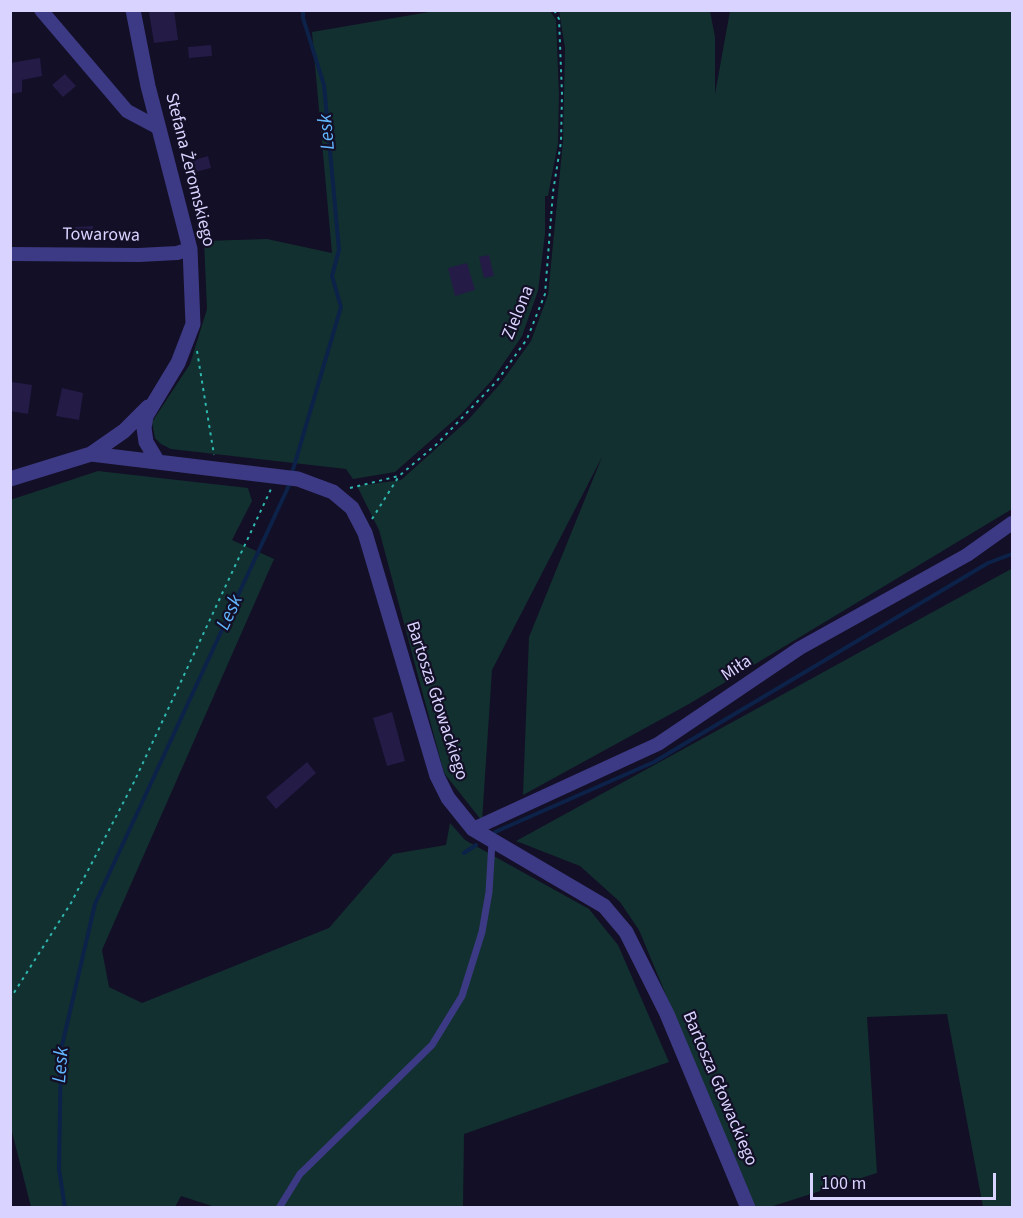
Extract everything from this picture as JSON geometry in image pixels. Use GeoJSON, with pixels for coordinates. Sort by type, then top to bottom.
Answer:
{"type":"FeatureCollection","features":[{"type":"Feature","properties":{"kind":"street"},"geometry":{"type":"LineString","coordinates":[[40,10],[127,111],[159,128]]}},
{"type":"Feature","properties":{"kind":"street","name":"Stefana Żeromskiego"},"geometry":{"type":"LineString","coordinates":[[133,10],[159,128],[190,249],[193,324],[178,363],[153,403],[144,428],[146,442],[158,462]]}},
{"type":"Feature","properties":{"kind":"street","name":"Towarowa"},"geometry":{"type":"LineString","coordinates":[[10,254],[177,254],[190,249]]}},
{"type":"Feature","properties":{"kind":"street","name":"Stefana Żeromskiego"},"geometry":{"type":"LineString","coordinates":[[10,479],[52,464],[91,454],[124,431],[153,403]]}},
{"type":"Feature","properties":{"kind":"street","name":"Bartosza Głowackiego"},"geometry":{"type":"LineString","coordinates":[[91,454],[286,477],[333,492],[352,508],[365,533],[437,776],[459,815],[473,829],[492,842],[604,906],[627,932],[667,1014],[748,1208]]}},
{"type":"Feature","properties":{"kind":"street","name":"Miła"},"geometry":{"type":"LineString","coordinates":[[473,829],[658,744],[800,648],[967,555],[1012,523]]}},
{"type":"Feature","properties":{"kind":"lane"},"geometry":{"type":"LineString","coordinates":[[279,1208],[300,1174],[432,1045],[462,996],[482,932],[489,892],[492,842]]}},
{"type":"Feature","properties":{"kind":"path","name":"Zielona"},"geometry":{"type":"LineString","coordinates":[[333,492],[399,476],[465,418],[498,381],[527,339],[545,294],[553,192],[561,142],[559,19],[554,10]]}},
{"type":"Feature","properties":{"kind":"path"},"geometry":{"type":"LineString","coordinates":[[196,346],[216,468]]}},
{"type":"Feature","properties":{"kind":"path"},"geometry":{"type":"LineString","coordinates":[[365,533],[381,501],[399,476]]}},
{"type":"Feature","properties":{"kind":"path"},"geometry":{"type":"LineString","coordinates":[[10,999],[71,903],[134,782],[209,617],[286,477]]}},
{"type":"Feature","properties":{"kind":"green space"},"geometry":{"type":"Polygon","coordinates":[[[435,11],[550,11],[556,20],[558,143],[548,196],[545,196],[545,234],[538,291],[522,336],[493,379],[461,414],[395,472],[353,479],[346,469],[171,449],[161,444],[155,438],[152,422],[190,364],[207,309],[204,241],[267,239],[332,253],[312,32],[435,11]]]}},
{"type":"Feature","properties":{"kind":"green space"},"geometry":{"type":"Polygon","coordinates":[[[559,11],[710,11],[715,37],[715,94],[730,11],[1012,11],[1012,509],[689,704],[523,795],[529,637],[602,457],[492,670],[482,821],[444,773],[379,530],[357,486],[401,480],[468,420],[500,384],[531,341],[548,295],[563,141],[565,48],[559,11]]]}},
{"type":"Feature","properties":{"kind":"green space"},"geometry":{"type":"Polygon","coordinates":[[[98,471],[248,488],[252,501],[232,540],[274,559],[102,950],[109,987],[142,1003],[329,928],[393,854],[446,845],[450,823],[465,840],[589,909],[618,945],[669,1062],[464,1134],[463,1207],[218,1208],[181,1196],[175,1207],[31,1207],[10,1124],[10,500],[98,471]]]}},
{"type":"Feature","properties":{"kind":"green space"},"geometry":{"type":"Polygon","coordinates":[[[1011,569],[1012,1207],[983,1207],[947,1014],[867,1017],[877,1173],[770,1207],[754,1207],[639,930],[620,902],[580,866],[516,841],[1011,569]]]}},
{"type":"Feature","properties":{"kind":"building"},"geometry":{"type":"Polygon","coordinates":[[[174,10],[178,40],[154,43],[149,12],[174,10]]]}},
{"type":"Feature","properties":{"kind":"building"},"geometry":{"type":"Polygon","coordinates":[[[211,45],[212,56],[189,58],[188,47],[211,45]]]}},
{"type":"Feature","properties":{"kind":"building"},"geometry":{"type":"Polygon","coordinates":[[[40,58],[42,76],[22,80],[22,92],[10,94],[10,63],[40,58]]]}},
{"type":"Feature","properties":{"kind":"building"},"geometry":{"type":"Polygon","coordinates":[[[65,74],[76,86],[63,97],[52,85],[65,74]]]}},
{"type":"Feature","properties":{"kind":"building"},"geometry":{"type":"Polygon","coordinates":[[[208,156],[211,168],[191,173],[188,162],[208,156]]]}},
{"type":"Feature","properties":{"kind":"building"},"geometry":{"type":"Polygon","coordinates":[[[93,226],[94,239],[75,239],[75,227],[93,226]]]}},
{"type":"Feature","properties":{"kind":"building"},"geometry":{"type":"Polygon","coordinates":[[[489,255],[494,276],[484,278],[479,257],[489,255]]]}},
{"type":"Feature","properties":{"kind":"building"},"geometry":{"type":"Polygon","coordinates":[[[467,263],[475,290],[455,296],[448,268],[467,263]]]}},
{"type":"Feature","properties":{"kind":"building"},"geometry":{"type":"Polygon","coordinates":[[[12,382],[32,385],[28,414],[10,411],[12,382]]]}},
{"type":"Feature","properties":{"kind":"building"},"geometry":{"type":"Polygon","coordinates":[[[62,388],[83,393],[79,420],[56,416],[62,388]]]}},
{"type":"Feature","properties":{"kind":"building"},"geometry":{"type":"Polygon","coordinates":[[[392,712],[405,761],[387,766],[373,718],[392,712]]]}},
{"type":"Feature","properties":{"kind":"building"},"geometry":{"type":"Polygon","coordinates":[[[307,762],[316,773],[276,809],[266,797],[307,762]]]}},
{"type":"Feature","properties":{"kind":"waterway","name":"Lesk"},"geometry":{"type":"LineString","coordinates":[[292,473],[341,307],[332,276],[339,250],[324,85],[303,18],[303,10]]}},
{"type":"Feature","properties":{"kind":"waterway","name":"Lesk"},"geometry":{"type":"LineString","coordinates":[[65,1208],[59,1169],[61,1050],[95,904],[291,481]]}},
{"type":"Feature","properties":{"kind":"waterway"},"geometry":{"type":"LineString","coordinates":[[495,832],[654,762],[988,563],[1012,554]]}},
{"type":"Feature","properties":{"kind":"waterway"},"geometry":{"type":"LineString","coordinates":[[464,853],[476,845]]}}]}
